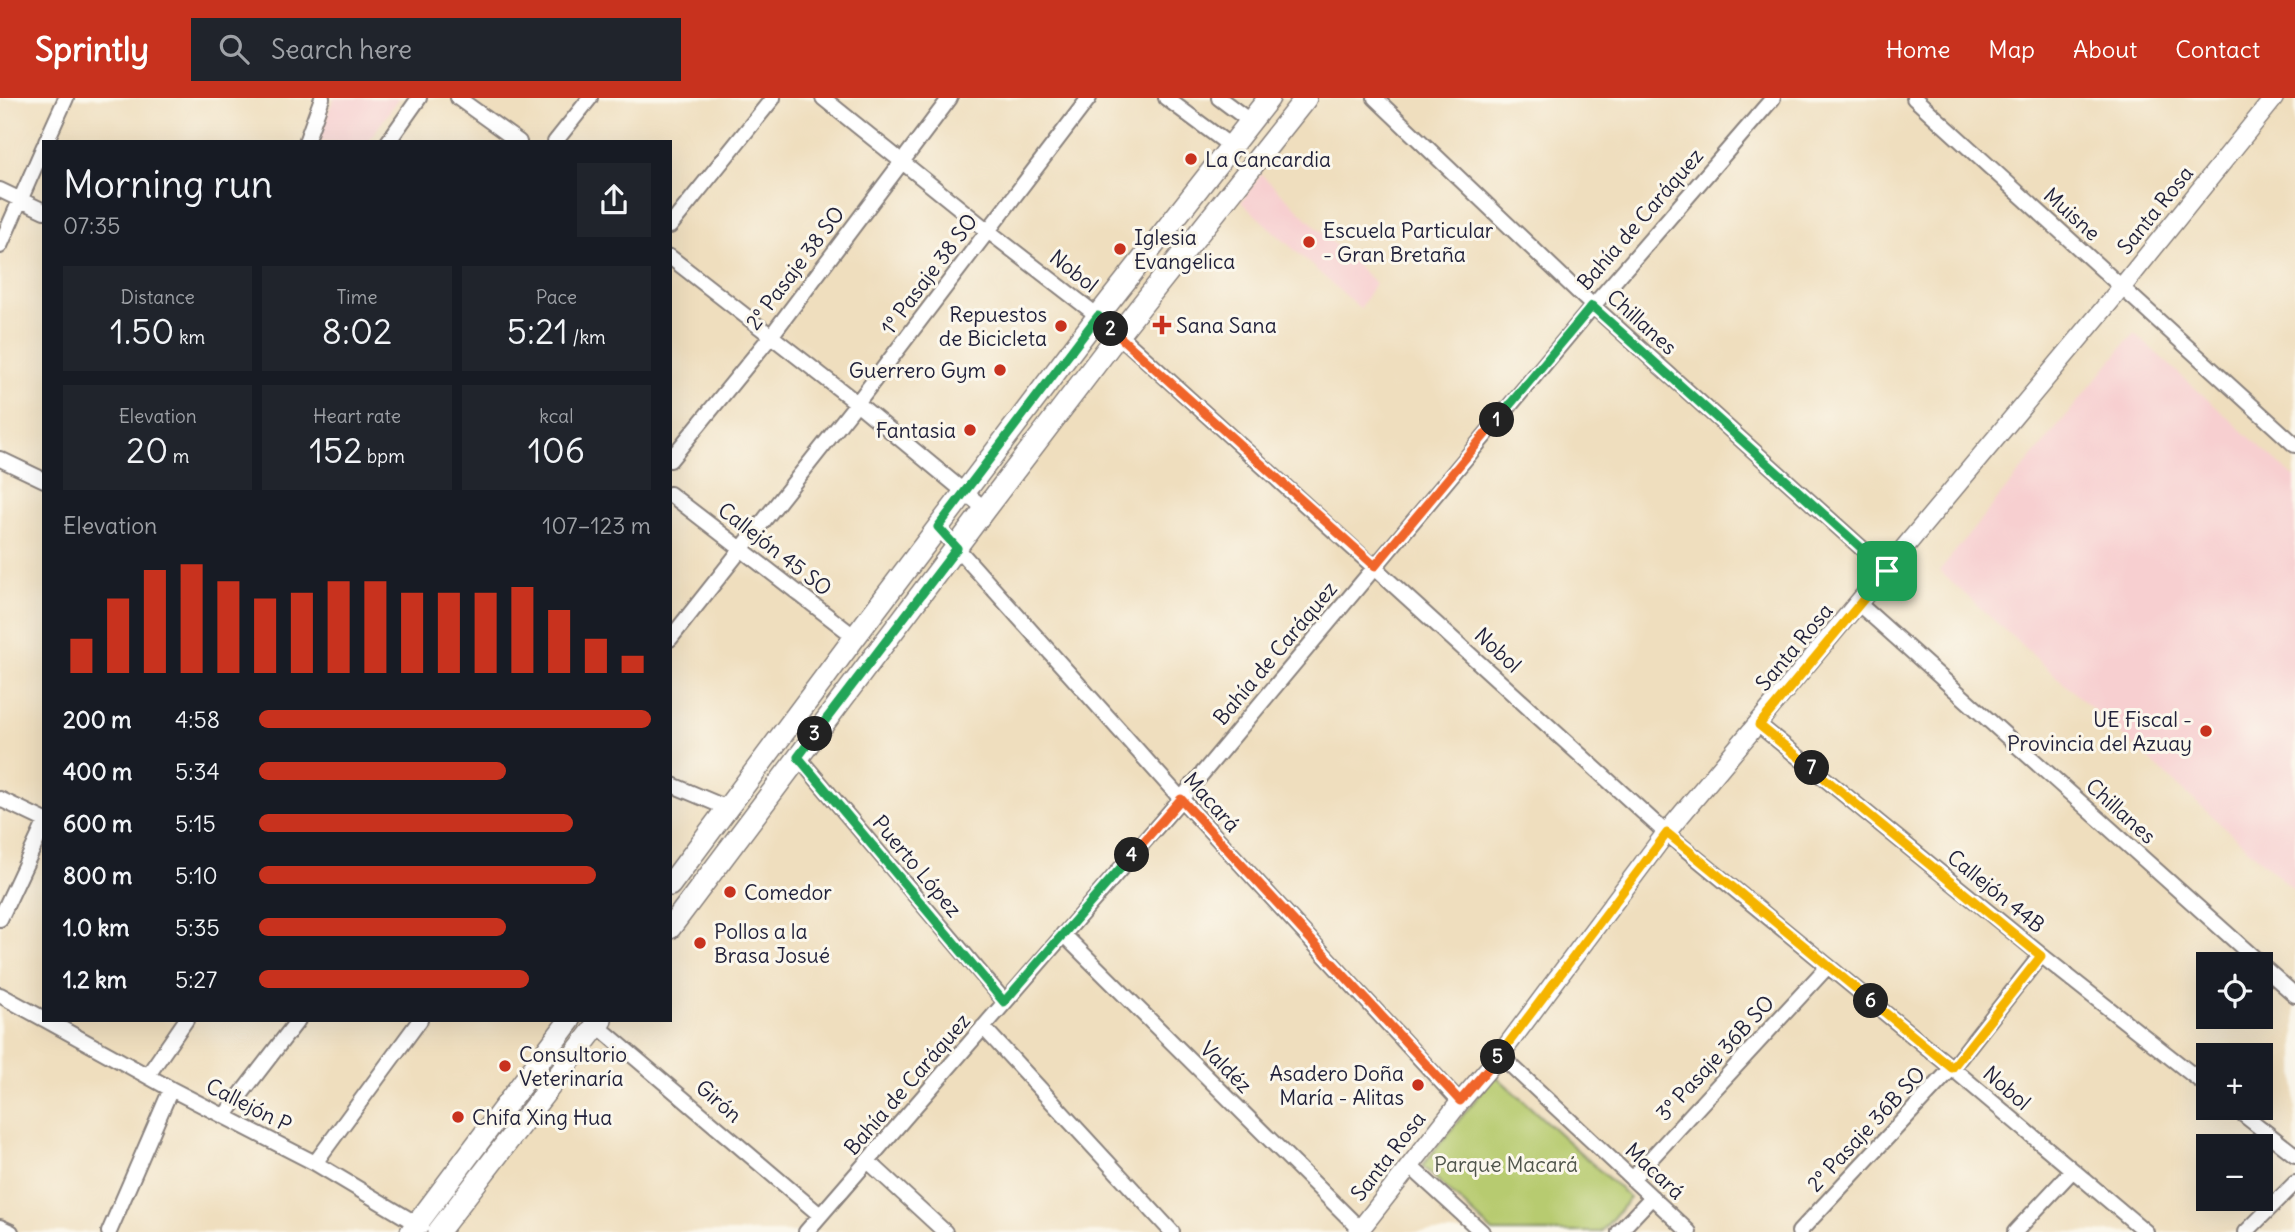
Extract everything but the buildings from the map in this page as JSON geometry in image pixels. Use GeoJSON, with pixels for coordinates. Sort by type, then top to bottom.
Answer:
{"type":"FeatureCollection","features":[{"type":"Feature","properties":{"kind":"main road"},"geometry":{"type":"LineString","coordinates":[[672,882],[1098,316],[1269,98]]}},
{"type":"Feature","properties":{"kind":"main road"},"geometry":{"type":"LineString","coordinates":[[672,925],[1118,335],[1306,98]]}},
{"type":"Feature","properties":{"kind":"main road"},"geometry":{"type":"LineString","coordinates":[[419,1229],[569,1022]]}},
{"type":"Feature","properties":{"kind":"main road"},"geometry":{"type":"LineString","coordinates":[[438,1232],[596,1022]]}},
{"type":"Feature","properties":{"kind":"street"},"geometry":{"type":"LineString","coordinates":[[47,140],[66,98]]}},
{"type":"Feature","properties":{"kind":"street"},"geometry":{"type":"LineString","coordinates":[[307,140],[322,98]]}},
{"type":"Feature","properties":{"kind":"street"},"geometry":{"type":"LineString","coordinates":[[389,140],[419,98]]}},
{"type":"Feature","properties":{"kind":"street"},"geometry":{"type":"LineString","coordinates":[[458,98],[516,140]]}},
{"type":"Feature","properties":{"kind":"street"},"geometry":{"type":"LineString","coordinates":[[557,140],[590,98]]}},
{"type":"Feature","properties":{"kind":"street"},"geometry":{"type":"LineString","coordinates":[[672,224],[773,98]]}},
{"type":"Feature","properties":{"kind":"street","name":"Nobol"},"geometry":{"type":"LineString","coordinates":[[823,98],[1098,316],[1667,833],[2146,1232]]}},
{"type":"Feature","properties":{"kind":"street","name":"2º Pasaje 38 SO"},"geometry":{"type":"LineString","coordinates":[[672,458],[771,336],[950,98]]}},
{"type":"Feature","properties":{"kind":"street","name":"1º Pasaje 38 SO"},"geometry":{"type":"LineString","coordinates":[[672,636],[857,403],[1089,98]]}},
{"type":"Feature","properties":{"kind":"street"},"geometry":{"type":"LineString","coordinates":[[1166,98],[1232,147]]}},
{"type":"Feature","properties":{"kind":"street"},"geometry":{"type":"LineString","coordinates":[[1219,98],[1251,122]]}},
{"type":"Feature","properties":{"kind":"street","name":"Chillanes"},"geometry":{"type":"LineString","coordinates":[[1375,98],[1592,306],[1887,571]]}},
{"type":"Feature","properties":{"kind":"street","name":"Bahía de Caráquez"},"geometry":{"type":"LineString","coordinates":[[806,1232],[1181,799],[1592,306],[1773,98]]}},
{"type":"Feature","properties":{"kind":"street","name":"Muisne"},"geometry":{"type":"LineString","coordinates":[[1914,98],[2295,445]]}},
{"type":"Feature","properties":{"kind":"street","name":"Santa Rosa"},"geometry":{"type":"LineString","coordinates":[[1359,1230],[1460,1101],[1500,1055],[1667,833],[2122,288],[2274,98]]}},
{"type":"Feature","properties":{"kind":"street"},"geometry":{"type":"LineString","coordinates":[[0,246],[42,151]]}},
{"type":"Feature","properties":{"kind":"street"},"geometry":{"type":"LineString","coordinates":[[0,190],[42,210]]}},
{"type":"Feature","properties":{"kind":"street"},"geometry":{"type":"LineString","coordinates":[[672,259],[857,403],[985,509]]}},
{"type":"Feature","properties":{"kind":"street"},"geometry":{"type":"LineString","coordinates":[[0,459],[42,480]]}},
{"type":"Feature","properties":{"kind":"street","name":"Callejón 45 SO"},"geometry":{"type":"LineString","coordinates":[[672,496],[855,636]]}},
{"type":"Feature","properties":{"kind":"street","name":"Macará"},"geometry":{"type":"LineString","coordinates":[[938,527],[1181,799],[1460,1101]]}},
{"type":"Feature","properties":{"kind":"street","name":"Chillanes"},"geometry":{"type":"LineString","coordinates":[[1860,604],[2248,952]]}},
{"type":"Feature","properties":{"kind":"street","name":"Callejón 44B"},"geometry":{"type":"LineString","coordinates":[[1759,725],[2041,956],[2196,1078]]}},
{"type":"Feature","properties":{"kind":"street","name":"Puerto López"},"geometry":{"type":"LineString","coordinates":[[798,757],[1004,1002]]}},
{"type":"Feature","properties":{"kind":"street"},"geometry":{"type":"LineString","coordinates":[[672,785],[727,808]]}},
{"type":"Feature","properties":{"kind":"street"},"geometry":{"type":"LineString","coordinates":[[0,799],[42,821]]}},
{"type":"Feature","properties":{"kind":"street"},"geometry":{"type":"LineString","coordinates":[[0,919],[42,826]]}},
{"type":"Feature","properties":{"kind":"street","name":"Valdéz"},"geometry":{"type":"LineString","coordinates":[[1063,934],[1359,1230]]}},
{"type":"Feature","properties":{"kind":"street","name":"2º Pasaje 36B SO"},"geometry":{"type":"LineString","coordinates":[[1798,1232],[1952,1068],[2041,956]]}},
{"type":"Feature","properties":{"kind":"street","name":"3º Pasaje 36B SO"},"geometry":{"type":"LineString","coordinates":[[1632,1179],[1828,966]]}},
{"type":"Feature","properties":{"kind":"street","name":"Chillanes"},"geometry":{"type":"LineString","coordinates":[[2273,975],[2295,995]]}},
{"type":"Feature","properties":{"kind":"street","name":"Callejón P"},"geometry":{"type":"LineString","coordinates":[[0,995],[42,1018]]}},
{"type":"Feature","properties":{"kind":"street","name":"Callejón P"},"geometry":{"type":"LineString","coordinates":[[54,1022],[72,1026],[171,1089],[315,1163],[419,1229]]}},
{"type":"Feature","properties":{"kind":"street"},"geometry":{"type":"LineString","coordinates":[[148,1075],[185,1022]]}},
{"type":"Feature","properties":{"kind":"street"},"geometry":{"type":"LineString","coordinates":[[225,1115],[296,1022]]}},
{"type":"Feature","properties":{"kind":"street"},"geometry":{"type":"LineString","coordinates":[[315,1163],[419,1022]]}},
{"type":"Feature","properties":{"kind":"street","name":"Girón"},"geometry":{"type":"LineString","coordinates":[[596,1022],[820,1215]]}},
{"type":"Feature","properties":{"kind":"street"},"geometry":{"type":"LineString","coordinates":[[983,1027],[1172,1232]]}},
{"type":"Feature","properties":{"kind":"street","name":"Macará"},"geometry":{"type":"LineString","coordinates":[[1500,1055],[1689,1232]]}},
{"type":"Feature","properties":{"kind":"street"},"geometry":{"type":"LineString","coordinates":[[109,1232],[171,1089]]}},
{"type":"Feature","properties":{"kind":"street"},"geometry":{"type":"LineString","coordinates":[[2250,1120],[2295,1155]]}},
{"type":"Feature","properties":{"kind":"street"},"geometry":{"type":"LineString","coordinates":[[868,1161],[945,1232]]}},
{"type":"Feature","properties":{"kind":"street"},"geometry":{"type":"LineString","coordinates":[[1410,1166],[1482,1232]]}},
{"type":"Feature","properties":{"kind":"street"},"geometry":{"type":"LineString","coordinates":[[2015,1232],[2073,1171]]}},
{"type":"Feature","properties":{"kind":"street"},"geometry":{"type":"LineString","coordinates":[[2246,1232],[2295,1184]]}},
{"type":"Feature","properties":{"kind":"street"},"geometry":{"type":"LineString","coordinates":[[1619,1232],[1652,1197]]}},
{"type":"Feature","properties":{"kind":"street"},"geometry":{"type":"LineString","coordinates":[[0,1227],[11,1232]]}},
{"type":"Feature","properties":{"kind":"shaded area"},"geometry":{"type":"Polygon","coordinates":[[[334,98],[399,98],[369,140],[317,140],[334,98]]]}},
{"type":"Feature","properties":{"kind":"shaded area","name":"Escuela Particular - Gran Bretaña"},"geometry":{"type":"Polygon","coordinates":[[[1261,174],[1375,283],[1360,309],[1241,202],[1261,174]]]}},
{"type":"Feature","properties":{"kind":"shaded area","name":"UE Fiscal - Provincia del Azuay"},"geometry":{"type":"Polygon","coordinates":[[[2134,333],[2295,478],[2295,891],[1939,571],[2134,333]]]}},
{"type":"Feature","properties":{"kind":"green space","name":"Parque Macará"},"geometry":{"type":"Polygon","coordinates":[[[1495,1075],[1630,1198],[1601,1232],[1493,1232],[1422,1166],[1495,1075]]]}},
{"type":"Feature","properties":{"kind":"place","name":"La Cancardia"},"geometry":{"type":"Point","coordinates":[1191,159]}},
{"type":"Feature","properties":{"kind":"place","name":"Escuela Particular - Gran Bretaña"},"geometry":{"type":"Point","coordinates":[1309,242]}},
{"type":"Feature","properties":{"kind":"place","name":"Iglesia Evangelica"},"geometry":{"type":"Point","coordinates":[1120,249]}},
{"type":"Feature","properties":{"kind":"place","name":"Sana Sana"},"geometry":{"type":"Point","coordinates":[1162,325]}},
{"type":"Feature","properties":{"kind":"place","name":"Repuestos de Bicicleta"},"geometry":{"type":"Point","coordinates":[1061,326]}},
{"type":"Feature","properties":{"kind":"place","name":"Guerrero Gym"},"geometry":{"type":"Point","coordinates":[1000,370]}},
{"type":"Feature","properties":{"kind":"place","name":"Fantasia"},"geometry":{"type":"Point","coordinates":[970,430]}},
{"type":"Feature","properties":{"kind":"place","name":"UE Fiscal - Provincia del Azuay"},"geometry":{"type":"Point","coordinates":[2206,731]}},
{"type":"Feature","properties":{"kind":"place","name":"Comedor"},"geometry":{"type":"Point","coordinates":[730,892]}},
{"type":"Feature","properties":{"kind":"place","name":"Pollos a la Brasa Josué"},"geometry":{"type":"Point","coordinates":[700,943]}},
{"type":"Feature","properties":{"kind":"place","name":"Consultorio Veterinaría"},"geometry":{"type":"Point","coordinates":[505,1066]}},
{"type":"Feature","properties":{"kind":"place","name":"Asadero Doña María - Alitas"},"geometry":{"type":"Point","coordinates":[1418,1085]}},
{"type":"Feature","properties":{"kind":"place","name":"Chifa Xing Hua"},"geometry":{"type":"Point","coordinates":[458,1117]}},
{"type":"Feature","properties":{"kind":"route"},"geometry":{"type":"LineString","coordinates":[[1592,306],[1887,571],[1759,725],[2041,956],[1952,1068],[1667,833],[1500,1055],[1460,1101],[1181,799],[1004,1002],[798,757],[957,548],[938,527],[1098,316],[1375,566],[1592,306]]}}]}
